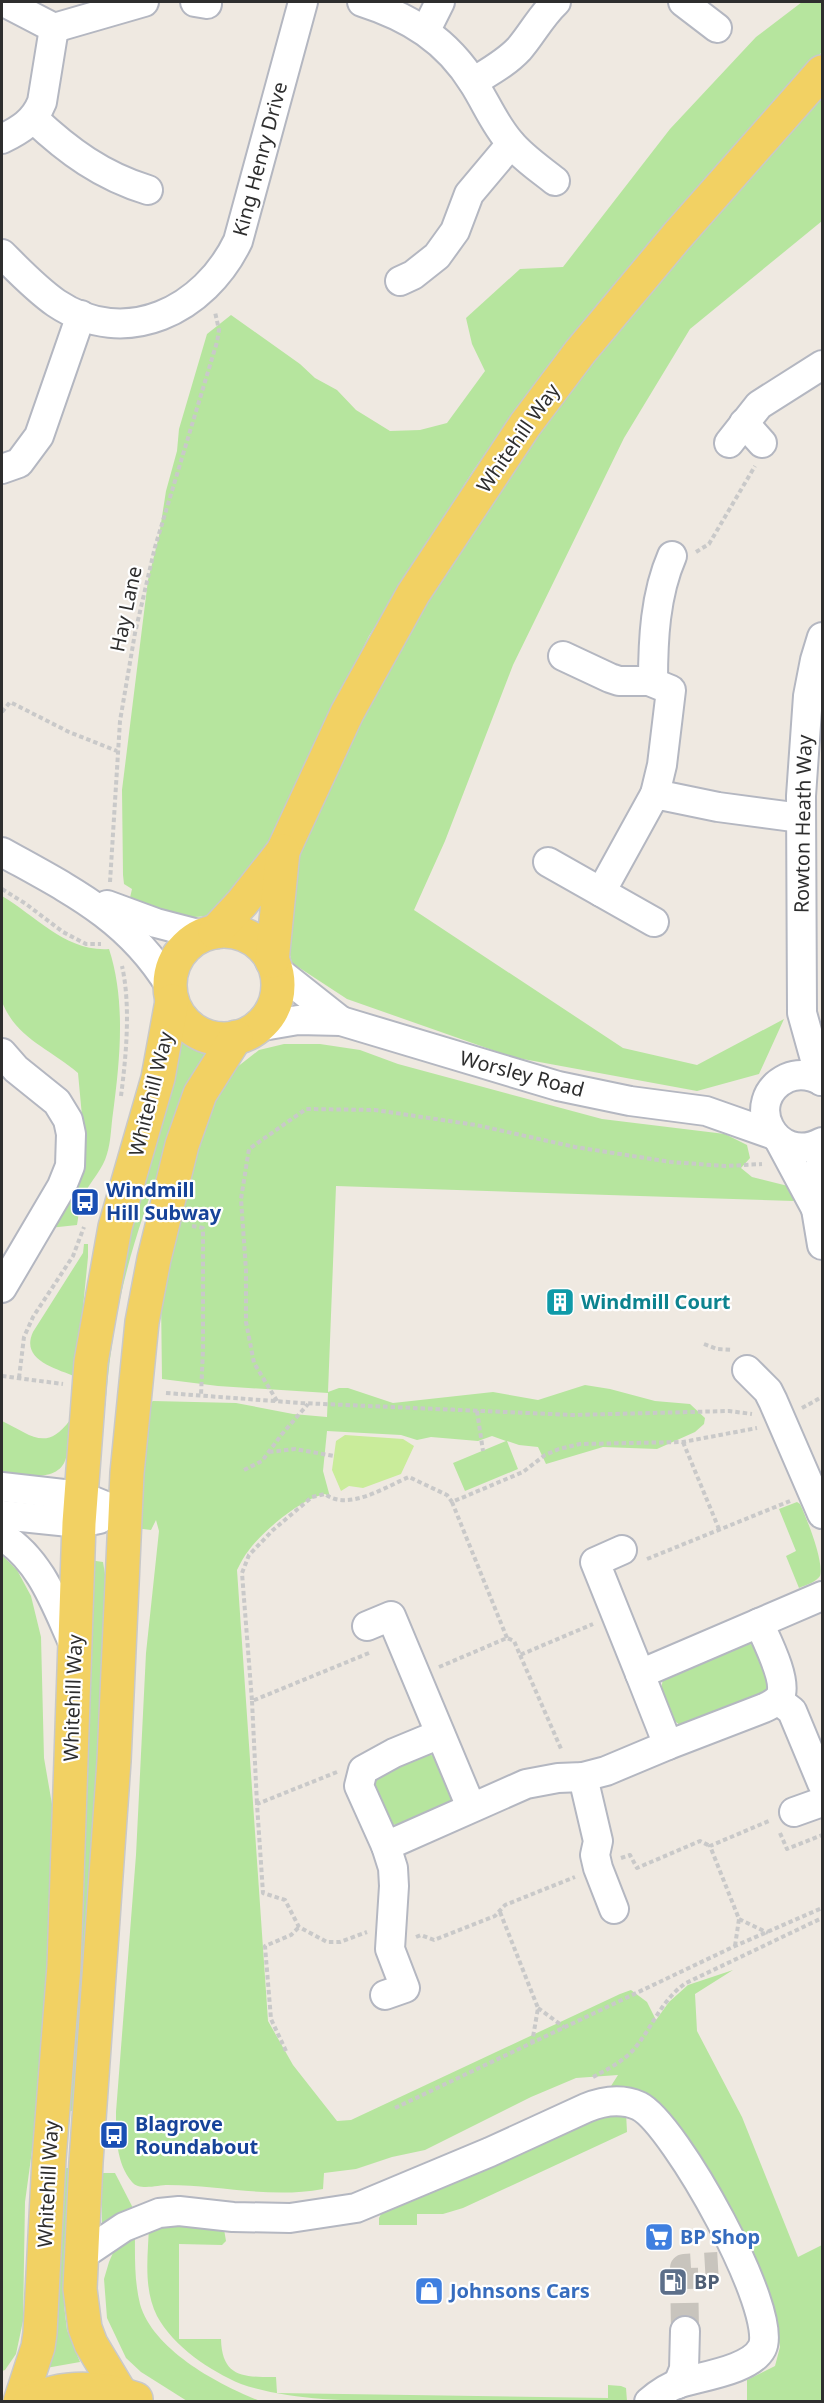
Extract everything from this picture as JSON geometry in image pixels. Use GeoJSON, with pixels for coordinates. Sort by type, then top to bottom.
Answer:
{"type":"FeatureCollection","features":[{"type":"Feature","properties":{"kind":"main road","name":"Whitehill Way"},"geometry":{"type":"LineString","coordinates":[[208,933],[242,903],[283,851],[347,713],[413,594],[525,425],[580,352],[677,236],[822,72]]}},
{"type":"Feature","properties":{"kind":"main road","name":"Whitehill Way"},"geometry":{"type":"LineString","coordinates":[[273,964],[283,851]]}},
{"type":"Feature","properties":{"kind":"main road"},"geometry":{"type":"LineString","coordinates":[[228,931],[248,937],[265,950],[273,964],[277,983],[275,1000],[271,1010],[247,1032],[210,1036],[198,1031],[187,1024],[171,994],[172,970],[179,954],[191,942],[208,933],[228,931]]}},
{"type":"Feature","properties":{"kind":"main road","name":"Whitehill Way"},"geometry":{"type":"LineString","coordinates":[[20,2402],[32,2368],[40,2333],[49,2159],[64,1955],[80,1510],[91,1362],[105,1272],[124,1191],[158,1078],[171,994]]}},
{"type":"Feature","properties":{"kind":"main road","name":"Whitehill Way"},"geometry":{"type":"LineString","coordinates":[[131,2398],[92,2344],[84,2328],[80,2289],[114,1761],[125,1514],[134,1394],[142,1322],[182,1145],[201,1094],[247,1032]]}},
{"type":"Feature","properties":{"kind":"main road"},"geometry":{"type":"LineString","coordinates":[[30,2402],[52,2393],[75,2390],[97,2390],[131,2398]]}},
{"type":"Feature","properties":{"kind":"street"},"geometry":{"type":"LineString","coordinates":[[4,2],[54,28],[144,2]]}},
{"type":"Feature","properties":{"kind":"street","name":"King Henry Drive"},"geometry":{"type":"LineString","coordinates":[[2,254],[33,285],[57,304],[81,315],[111,322],[138,323],[156,318],[179,307],[202,291],[229,260],[238,241],[303,2]]}},
{"type":"Feature","properties":{"kind":"street"},"geometry":{"type":"LineString","coordinates":[[362,2],[389,10],[426,30],[473,82],[498,127],[511,144],[555,181]]}},
{"type":"Feature","properties":{"kind":"street"},"geometry":{"type":"LineString","coordinates":[[426,30],[440,2]]}},
{"type":"Feature","properties":{"kind":"street"},"geometry":{"type":"LineString","coordinates":[[473,82],[519,49],[543,15],[556,2]]}},
{"type":"Feature","properties":{"kind":"street"},"geometry":{"type":"LineString","coordinates":[[2,139],[34,119],[42,102],[54,28]]}},
{"type":"Feature","properties":{"kind":"street"},"geometry":{"type":"LineString","coordinates":[[34,119],[85,162],[123,182],[148,190]]}},
{"type":"Feature","properties":{"kind":"street"},"geometry":{"type":"LineString","coordinates":[[400,281],[413,275],[437,256],[455,231],[469,194],[511,144]]}},
{"type":"Feature","properties":{"kind":"street"},"geometry":{"type":"LineString","coordinates":[[2,469],[19,463],[39,436],[81,315]]}},
{"type":"Feature","properties":{"kind":"street"},"geometry":{"type":"LineString","coordinates":[[745,436],[759,405],[822,365]]}},
{"type":"Feature","properties":{"kind":"street"},"geometry":{"type":"LineString","coordinates":[[602,892],[655,794],[662,765],[664,681],[655,627],[665,576],[681,555]]}},
{"type":"Feature","properties":{"kind":"street","name":"Rowton Heath Way"},"geometry":{"type":"LineString","coordinates":[[777,1086],[802,1013],[812,944],[801,818],[802,755],[808,696],[822,637]]}},
{"type":"Feature","properties":{"kind":"street"},"geometry":{"type":"LineString","coordinates":[[563,656],[619,681],[664,681]]}},
{"type":"Feature","properties":{"kind":"street"},"geometry":{"type":"LineString","coordinates":[[655,794],[729,809],[801,818]]}},
{"type":"Feature","properties":{"kind":"street"},"geometry":{"type":"LineString","coordinates":[[2,852],[82,897],[115,922],[147,952],[171,994]]}},
{"type":"Feature","properties":{"kind":"street"},"geometry":{"type":"LineString","coordinates":[[548,862],[654,922]]}},
{"type":"Feature","properties":{"kind":"street"},"geometry":{"type":"LineString","coordinates":[[115,922],[156,923],[208,933]]}},
{"type":"Feature","properties":{"kind":"street","name":"Worsley Road"},"geometry":{"type":"LineString","coordinates":[[273,964],[341,1021]]}},
{"type":"Feature","properties":{"kind":"street","name":"Rowton Heath Way"},"geometry":{"type":"LineString","coordinates":[[802,1013],[822,1081]]}},
{"type":"Feature","properties":{"kind":"street","name":"Worsley Road"},"geometry":{"type":"LineString","coordinates":[[247,1032],[298,1020],[341,1021],[558,1086],[630,1101],[706,1111],[773,1146],[800,1148],[812,1147],[822,1142]]}},
{"type":"Feature","properties":{"kind":"street"},"geometry":{"type":"LineString","coordinates":[[2,1053],[16,1069],[57,1102],[68,1120],[71,1150],[70,1166],[62,1186],[2,1288]]}},
{"type":"Feature","properties":{"kind":"street","name":"Worsley Road"},"geometry":{"type":"LineString","coordinates":[[706,1111],[741,1102],[798,1075],[810,1076],[822,1081]]}},
{"type":"Feature","properties":{"kind":"street"},"geometry":{"type":"LineString","coordinates":[[777,1086],[767,1100],[766,1112],[773,1146],[816,1209]]}},
{"type":"Feature","properties":{"kind":"street"},"geometry":{"type":"LineString","coordinates":[[822,1149],[816,1209],[822,1245]]}},
{"type":"Feature","properties":{"kind":"street"},"geometry":{"type":"LineString","coordinates":[[747,1370],[768,1391],[818,1503]]}},
{"type":"Feature","properties":{"kind":"street"},"geometry":{"type":"LineString","coordinates":[[2,1487],[80,1510]]}},
{"type":"Feature","properties":{"kind":"street"},"geometry":{"type":"LineString","coordinates":[[2,1515],[80,1510],[125,1514]]}},
{"type":"Feature","properties":{"kind":"street"},"geometry":{"type":"LineString","coordinates":[[2,1536],[24,1554],[41,1575],[75,1647]]}},
{"type":"Feature","properties":{"kind":"street"},"geometry":{"type":"LineString","coordinates":[[622,1550],[595,1562],[668,1745]]}},
{"type":"Feature","properties":{"kind":"street"},"geometry":{"type":"LineString","coordinates":[[640,1674],[822,1596]]}},
{"type":"Feature","properties":{"kind":"street"},"geometry":{"type":"LineString","coordinates":[[367,1626],[391,1616],[471,1807]]}},
{"type":"Feature","properties":{"kind":"street"},"geometry":{"type":"LineString","coordinates":[[386,1846],[471,1807],[539,1780],[583,1777],[606,1771],[778,1700],[782,1691],[781,1678],[759,1623]]}},
{"type":"Feature","properties":{"kind":"street"},"geometry":{"type":"LineString","coordinates":[[778,1700],[792,1712],[822,1783]]}},
{"type":"Feature","properties":{"kind":"street"},"geometry":{"type":"LineString","coordinates":[[385,1995],[405,1988],[390,1940],[394,1906],[393,1868],[386,1846],[359,1786],[360,1777],[363,1770],[370,1764],[440,1734]]}},
{"type":"Feature","properties":{"kind":"street"},"geometry":{"type":"LineString","coordinates":[[583,1777],[598,1841],[595,1855],[597,1868],[614,1909]]}},
{"type":"Feature","properties":{"kind":"street"},"geometry":{"type":"LineString","coordinates":[[794,1812],[822,1802]]}},
{"type":"Feature","properties":{"kind":"street"},"geometry":{"type":"LineString","coordinates":[[81,2256],[124,2227],[159,2213],[179,2211],[233,2217],[290,2218],[356,2208],[490,2152],[601,2102],[613,2101],[638,2106],[663,2127],[693,2169],[718,2215],[728,2262],[761,2316],[765,2339],[755,2357],[745,2364],[678,2384],[649,2402]]}},
{"type":"Feature","properties":{"kind":"street"},"geometry":{"type":"LineString","coordinates":[[678,2384],[684,2368],[684,2331]]}},
{"type":"Feature","properties":{"kind":"path","name":"Hay Lane"},"geometry":{"type":"LineString","coordinates":[[115,922],[126,892],[110,882],[114,850],[117,751],[125,688],[143,594],[155,547],[219,330],[218,319],[202,291]]}},
{"type":"Feature","properties":{"kind":"path"},"geometry":{"type":"LineString","coordinates":[[681,555],[701,550],[709,544],[758,461],[745,436]]}},
{"type":"Feature","properties":{"kind":"path"},"geometry":{"type":"LineString","coordinates":[[2,712],[10,702],[69,732],[117,751]]}},
{"type":"Feature","properties":{"kind":"path"},"geometry":{"type":"LineString","coordinates":[[2,889],[63,932],[86,944],[100,944],[115,922]]}},
{"type":"Feature","properties":{"kind":"path"},"geometry":{"type":"LineString","coordinates":[[277,1401],[254,1363],[246,1322],[246,1270],[241,1199],[249,1149],[306,1109],[386,1112],[476,1125],[575,1147],[671,1162],[725,1166],[773,1146]]}},
{"type":"Feature","properties":{"kind":"path"},"geometry":{"type":"LineString","coordinates":[[164,1219],[203,1228],[201,1395]]}},
{"type":"Feature","properties":{"kind":"path"},"geometry":{"type":"LineString","coordinates":[[2,1376],[70,1385]]}},
{"type":"Feature","properties":{"kind":"path"},"geometry":{"type":"LineString","coordinates":[[166,1393],[309,1404],[477,1411],[612,1415],[729,1410],[781,1418]]}},
{"type":"Feature","properties":{"kind":"path"},"geometry":{"type":"LineString","coordinates":[[452,1502],[492,1482],[523,1472],[545,1455],[580,1444],[683,1442],[737,1433],[781,1418],[822,1397]]}},
{"type":"Feature","properties":{"kind":"path"},"geometry":{"type":"LineString","coordinates":[[244,1470],[262,1461],[309,1404]]}},
{"type":"Feature","properties":{"kind":"path"},"geometry":{"type":"LineString","coordinates":[[477,1411],[483,1451]]}},
{"type":"Feature","properties":{"kind":"path"},"geometry":{"type":"LineString","coordinates":[[683,1442],[719,1529]]}},
{"type":"Feature","properties":{"kind":"path"},"geometry":{"type":"LineString","coordinates":[[269,1452],[295,1449],[334,1456]]}},
{"type":"Feature","properties":{"kind":"path"},"geometry":{"type":"LineString","coordinates":[[562,1751],[514,1641],[507,1638],[452,1502],[447,1495],[409,1476],[362,1497],[344,1501],[325,1494],[312,1497],[273,1530],[249,1555],[242,1573],[263,1893],[285,1900],[299,1927],[327,1942],[340,1942],[375,1929],[390,1940],[421,1935],[434,1940],[495,1916],[505,1905],[630,1855],[637,1868],[700,1841],[710,1846],[739,1919],[735,1946]]}},
{"type":"Feature","properties":{"kind":"path"},"geometry":{"type":"LineString","coordinates":[[622,1550],[635,1564],[719,1529],[818,1503]]}},
{"type":"Feature","properties":{"kind":"path"},"geometry":{"type":"LineString","coordinates":[[520,1655],[616,1614]]}},
{"type":"Feature","properties":{"kind":"path"},"geometry":{"type":"LineString","coordinates":[[416,1676],[507,1638]]}},
{"type":"Feature","properties":{"kind":"path"},"geometry":{"type":"LineString","coordinates":[[252,1701],[401,1640]]}},
{"type":"Feature","properties":{"kind":"path"},"geometry":{"type":"LineString","coordinates":[[257,1804],[342,1770],[360,1777]]}},
{"type":"Feature","properties":{"kind":"path"},"geometry":{"type":"LineString","coordinates":[[710,1846],[762,1823],[794,1812]]}},
{"type":"Feature","properties":{"kind":"path"},"geometry":{"type":"LineString","coordinates":[[394,2108],[735,1946],[822,1908]]}},
{"type":"Feature","properties":{"kind":"path"},"geometry":{"type":"LineString","coordinates":[[500,1912],[538,2008],[532,2043]]}},
{"type":"Feature","properties":{"kind":"path"},"geometry":{"type":"LineString","coordinates":[[589,2079],[629,2054],[668,1997],[686,1983],[822,1918]]}},
{"type":"Feature","properties":{"kind":"path"},"geometry":{"type":"LineString","coordinates":[[739,1919],[768,1933]]}},
{"type":"Feature","properties":{"kind":"path"},"geometry":{"type":"LineString","coordinates":[[286,2051],[271,2019],[265,1946],[291,1935],[299,1927]]}},
{"type":"Feature","properties":{"kind":"path"},"geometry":{"type":"LineString","coordinates":[[538,2008],[565,2027]]}},
{"type":"Feature","properties":{"kind":"green space"},"geometry":{"type":"Polygon","coordinates":[[[802,2],[822,2],[822,52],[627,269],[578,328],[473,471],[369,636],[292,791],[270,844],[217,912],[206,916],[184,917],[129,902],[132,889],[124,884],[123,875],[122,790],[148,580],[159,536],[166,491],[177,451],[179,429],[207,334],[231,315],[300,364],[315,378],[337,390],[356,410],[390,431],[420,430],[447,423],[485,371],[472,344],[466,318],[520,269],[563,267],[670,129],[756,37],[802,2]]]}},
{"type":"Feature","properties":{"kind":"green space"},"geometry":{"type":"Polygon","coordinates":[[[822,95],[822,221],[690,329],[624,438],[513,665],[445,841],[414,910],[623,1048],[697,1065],[784,1019],[759,1074],[697,1091],[512,1057],[347,999],[292,963],[288,947],[297,862],[312,821],[365,710],[413,625],[505,480],[576,381],[822,95]]]}},
{"type":"Feature","properties":{"kind":"green space"},"geometry":{"type":"Polygon","coordinates":[[[2,896],[65,939],[79,945],[109,949],[114,969],[118,989],[120,1031],[110,1139],[103,1165],[82,1198],[77,1225],[49,1228],[83,1127],[78,1073],[25,1034],[8,1015],[2,1002],[2,896]]]}},
{"type":"Feature","properties":{"kind":"green space"},"geometry":{"type":"Polygon","coordinates":[[[187,1035],[211,1046],[161,1166],[130,1258],[113,1335],[100,1471],[95,1471],[101,1403],[120,1276],[180,1036],[187,1035]]]}},
{"type":"Feature","properties":{"kind":"green space"},"geometry":{"type":"Polygon","coordinates":[[[284,1044],[320,1044],[360,1050],[398,1064],[602,1119],[725,1134],[747,1145],[750,1158],[741,1168],[752,1177],[788,1186],[794,1201],[336,1186],[328,1392],[348,1388],[393,1403],[493,1392],[538,1400],[585,1385],[655,1401],[690,1404],[705,1418],[704,1424],[695,1432],[657,1449],[603,1447],[546,1464],[538,1447],[507,1441],[518,1469],[465,1491],[453,1463],[506,1441],[492,1436],[478,1441],[431,1437],[417,1440],[401,1435],[327,1431],[323,1471],[330,1497],[325,1494],[315,1497],[284,1516],[256,1542],[245,1555],[237,1570],[268,2021],[293,2065],[337,2121],[351,2120],[620,1994],[631,1990],[647,2002],[656,2020],[669,2002],[688,1985],[733,1970],[695,1994],[697,2031],[742,2117],[798,2257],[822,2245],[822,2401],[747,2401],[747,2380],[775,2366],[780,2347],[776,2323],[744,2247],[611,2086],[618,2075],[576,2078],[531,2097],[425,2150],[392,2157],[356,2169],[324,2173],[323,2189],[284,2193],[168,2185],[144,2187],[132,2182],[123,2166],[117,2140],[116,2112],[136,1855],[146,1653],[159,1531],[156,1520],[151,1530],[135,1528],[145,1406],[153,1401],[236,1403],[293,1414],[327,1417],[328,1393],[218,1386],[162,1379],[161,1298],[193,1141],[227,1075],[259,1050],[284,1044]]]}},
{"type":"Feature","properties":{"kind":"green space"},"geometry":{"type":"Polygon","coordinates":[[[84,1244],[88,1244],[88,1257],[76,1377],[42,1362],[31,1350],[30,1342],[33,1332],[83,1253],[84,1244]]]}},
{"type":"Feature","properties":{"kind":"green space"},"geometry":{"type":"Polygon","coordinates":[[[70,1420],[66,1458],[56,1472],[38,1476],[2,1473],[2,1421],[29,1435],[45,1438],[53,1436],[70,1420]]]}},
{"type":"Feature","properties":{"kind":"green space"},"geometry":{"type":"Polygon","coordinates":[[[345,1435],[403,1439],[414,1446],[401,1474],[363,1488],[349,1486],[341,1491],[332,1470],[336,1441],[345,1435]]]}},
{"type":"Feature","properties":{"kind":"green space"},"geometry":{"type":"Polygon","coordinates":[[[797,1502],[800,1504],[810,1529],[821,1569],[818,1578],[799,1588],[786,1556],[796,1551],[779,1509],[797,1502]]]}},
{"type":"Feature","properties":{"kind":"green space"},"geometry":{"type":"Polygon","coordinates":[[[2,1555],[17,1570],[31,1596],[41,1637],[44,1758],[53,1810],[54,1858],[43,2070],[25,2202],[23,2321],[16,2354],[2,2371],[2,1555]]]}},
{"type":"Feature","properties":{"kind":"green space"},"geometry":{"type":"Polygon","coordinates":[[[89,1560],[103,1562],[105,1574],[102,1701],[77,2111],[65,2111],[89,1560]]]}},
{"type":"Feature","properties":{"kind":"green space"},"geometry":{"type":"Polygon","coordinates":[[[743,1642],[754,1645],[763,1652],[770,1696],[683,1727],[677,1723],[667,1711],[662,1696],[662,1681],[665,1675],[743,1642]]]}},
{"type":"Feature","properties":{"kind":"green space"},"geometry":{"type":"Polygon","coordinates":[[[422,1754],[439,1756],[452,1799],[450,1804],[402,1827],[389,1823],[372,1779],[422,1754]]]}},
{"type":"Feature","properties":{"kind":"green space"},"geometry":{"type":"Polygon","coordinates":[[[626,2113],[627,2132],[463,2208],[443,2214],[417,2214],[417,2225],[379,2225],[382,2212],[587,2115],[626,2113]]]}},
{"type":"Feature","properties":{"kind":"green space"},"geometry":{"type":"Polygon","coordinates":[[[61,2168],[73,2168],[64,2305],[67,2330],[80,2362],[46,2368],[61,2168]]]}},
{"type":"Feature","properties":{"kind":"green space"},"geometry":{"type":"Polygon","coordinates":[[[102,2173],[115,2173],[134,2210],[102,2229],[102,2173]]]}},
{"type":"Feature","properties":{"kind":"green space"},"geometry":{"type":"Polygon","coordinates":[[[156,2221],[224,2229],[226,2241],[222,2245],[179,2244],[179,2339],[221,2339],[222,2352],[230,2368],[237,2373],[254,2377],[276,2377],[277,2393],[608,2398],[608,2385],[626,2388],[627,2401],[332,2400],[285,2395],[262,2390],[241,2384],[193,2356],[164,2327],[157,2316],[150,2294],[147,2272],[149,2226],[156,2221]]]}},
{"type":"Feature","properties":{"kind":"green space"},"geometry":{"type":"Polygon","coordinates":[[[135,2229],[138,2295],[147,2321],[173,2351],[190,2364],[226,2386],[260,2401],[187,2401],[141,2372],[126,2358],[107,2318],[104,2279],[116,2246],[135,2229]]]}},
{"type":"Feature","properties":{"kind":"tunnel"},"geometry":{"type":"LineString","coordinates":[[685,2331],[684,2268],[718,2266]]}},
{"type":"Feature","properties":{"kind":"place","name":"Windmill Hill Subway"},"geometry":{"type":"Point","coordinates":[85,1202]}},
{"type":"Feature","properties":{"kind":"place","name":"Windmill Court"},"geometry":{"type":"Point","coordinates":[560,1302]}},
{"type":"Feature","properties":{"kind":"place","name":"Blagrove Roundabout"},"geometry":{"type":"Point","coordinates":[114,2135]}},
{"type":"Feature","properties":{"kind":"place","name":"BP Shop"},"geometry":{"type":"Point","coordinates":[659,2237]}},
{"type":"Feature","properties":{"kind":"place","name":"BP"},"geometry":{"type":"Point","coordinates":[673,2282]}},
{"type":"Feature","properties":{"kind":"place","name":"Johnsons Cars"},"geometry":{"type":"Point","coordinates":[429,2291]}}]}
